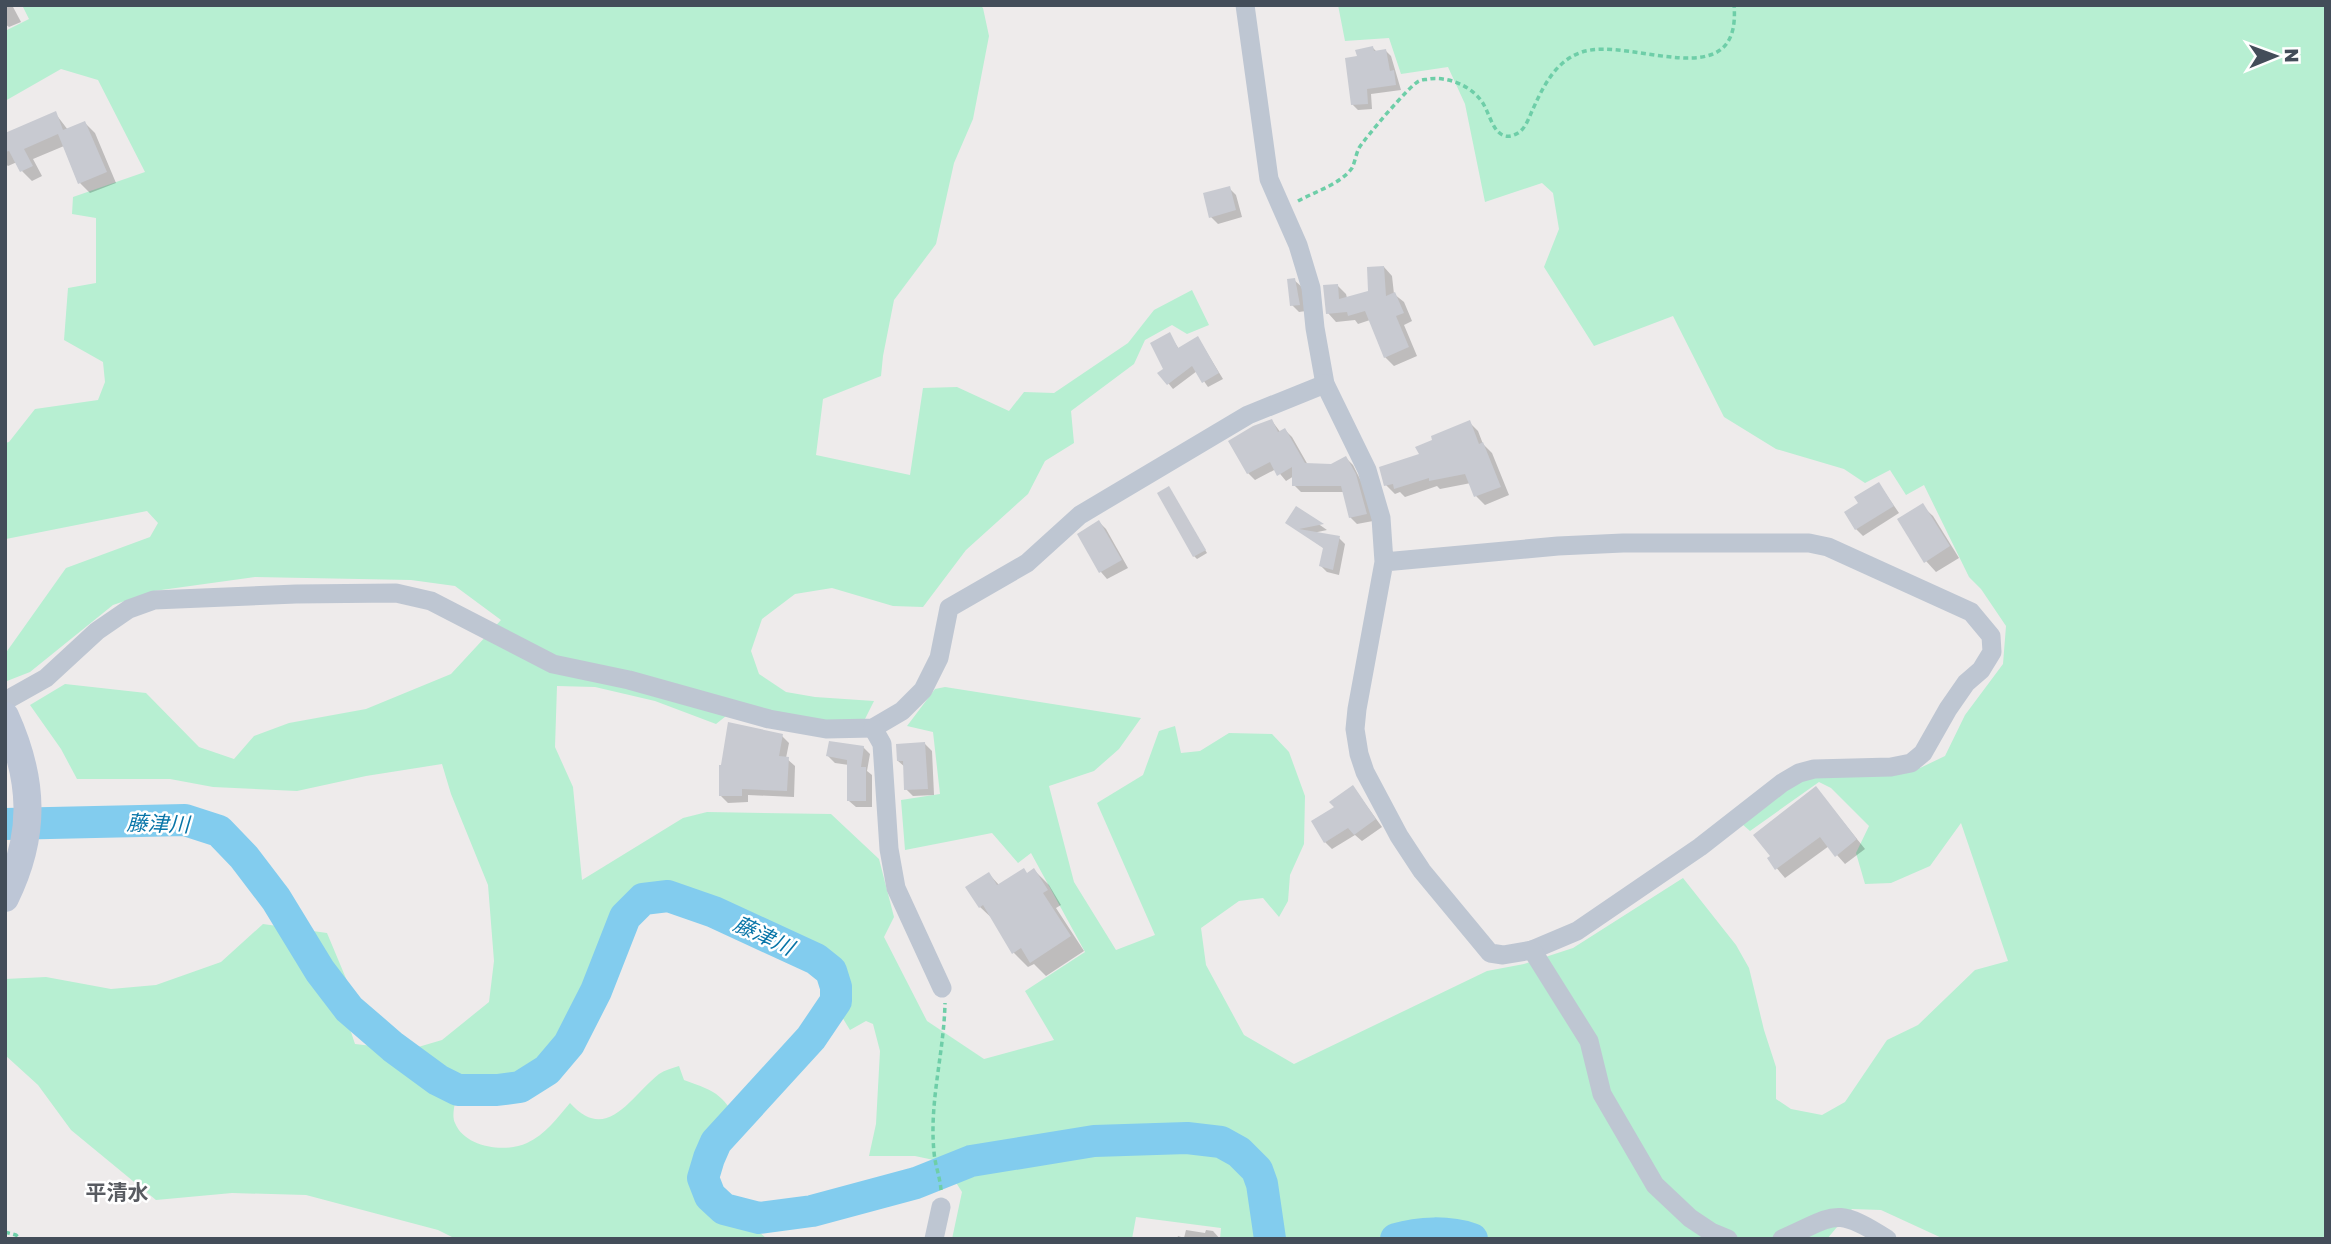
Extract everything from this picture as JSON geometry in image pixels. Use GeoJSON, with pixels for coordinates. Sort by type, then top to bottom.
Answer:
{"type":"FeatureCollection","features":[{"type":"Feature","properties":{"kind":"main road"},"geometry":{"type":"LineString","coordinates":[[5,716],[23,760],[27,785],[25,844],[20,865],[5,898]]}},
{"type":"Feature","properties":{"kind":"street"},"geometry":{"type":"LineString","coordinates":[[1245,5],[1269,179],[1298,245],[1311,288],[1325,384],[1367,470],[1381,518],[1384,562],[1355,729],[1359,754],[1399,836],[1422,871],[1490,953],[1503,955],[1532,950],[1577,931],[1700,847],[1782,783],[1799,773],[1814,769],[1891,767],[1911,762],[1923,753],[1948,709],[1966,683],[1981,670],[1992,652],[1991,636],[1970,612],[1828,547],[1809,543],[1623,543],[1558,546],[1384,562]]}},
{"type":"Feature","properties":{"kind":"street"},"geometry":{"type":"LineString","coordinates":[[5,701],[46,678],[97,631],[129,609],[155,600],[396,593],[431,601],[553,664],[629,680],[769,719],[826,729],[873,728],[902,711],[923,690],[939,658],[949,608],[1027,563],[1080,515],[1248,415],[1325,384]]}},
{"type":"Feature","properties":{"kind":"street"},"geometry":{"type":"LineString","coordinates":[[873,728],[882,744],[889,849],[896,888],[942,988]]}},
{"type":"Feature","properties":{"kind":"street"},"geometry":{"type":"LineString","coordinates":[[1532,950],[1589,1041],[1602,1094],[1655,1185],[1690,1218],[1728,1239]]}},
{"type":"Feature","properties":{"kind":"street"},"geometry":{"type":"LineString","coordinates":[[934,1239],[941,1198]]}},
{"type":"Feature","properties":{"kind":"street"},"geometry":{"type":"LineString","coordinates":[[1782,1239],[1822,1219],[1845,1217],[1861,1222],[1887,1239]]}},
{"type":"Feature","properties":{"kind":"path"},"geometry":{"type":"LineString","coordinates":[[1283,208],[1340,179],[1352,168],[1366,137],[1418,81],[1452,80],[1471,90],[1484,104],[1490,122],[1497,132],[1509,136],[1520,132],[1555,68],[1582,52],[1604,50],[1685,58],[1716,54],[1730,40],[1735,23],[1734,5]]}},
{"type":"Feature","properties":{"kind":"path"},"geometry":{"type":"LineString","coordinates":[[941,1198],[934,1152],[937,1072],[945,1026],[942,988]]}},
{"type":"Feature","properties":{"kind":"path"},"geometry":{"type":"LineString","coordinates":[[5,1232],[16,1234],[20,1239]]}},
{"type":"Feature","properties":{"kind":"green space"},"geometry":{"type":"Polygon","coordinates":[[[22,5],[980,5],[989,36],[973,119],[954,163],[936,244],[894,300],[881,376],[823,399],[816,455],[910,475],[923,388],[957,387],[1009,411],[1024,392],[1054,393],[1128,343],[1154,310],[1192,290],[1209,325],[1187,334],[1172,325],[1145,340],[1134,364],[1071,411],[1074,443],[1045,461],[1028,494],[966,550],[923,607],[893,606],[832,588],[795,594],[762,619],[751,651],[759,674],[786,692],[874,701],[864,721],[823,724],[741,704],[716,724],[655,701],[595,687],[557,686],[555,747],[573,787],[582,880],[683,818],[707,812],[831,814],[879,859],[894,917],[884,937],[927,1021],[984,1059],[1054,1040],[1025,991],[1085,952],[1031,853],[1018,863],[992,833],[905,850],[901,800],[940,794],[933,732],[907,726],[935,689],[945,687],[1141,718],[1119,749],[1094,771],[1049,786],[1074,882],[1116,950],[1155,935],[1097,803],[1143,775],[1159,731],[1175,726],[1181,753],[1200,751],[1229,733],[1272,734],[1289,752],[1305,796],[1304,844],[1290,875],[1288,901],[1279,917],[1263,898],[1239,901],[1201,928],[1206,965],[1244,1035],[1294,1064],[1487,971],[1524,964],[1573,948],[1683,878],[1736,945],[1749,968],[1776,1067],[1776,1099],[1791,1109],[1822,1115],[1845,1102],[1887,1040],[1918,1025],[1975,970],[2008,961],[1961,823],[1930,866],[1891,883],[1865,884],[1856,853],[1869,826],[1831,788],[1819,782],[1750,831],[1742,824],[1776,794],[1818,773],[1920,768],[1945,756],[1965,715],[2003,664],[2006,626],[1981,589],[1969,577],[1924,485],[1906,495],[1890,470],[1865,483],[1844,469],[1776,449],[1724,417],[1673,316],[1594,346],[1544,267],[1559,229],[1553,193],[1542,183],[1485,202],[1465,104],[1448,67],[1401,74],[1389,38],[1345,41],[1338,5],[2326,5],[2326,1239],[1944,1239],[1881,1210],[1852,1209],[1827,1239],[1220,1239],[1221,1228],[1136,1217],[1132,1239],[952,1239],[962,1192],[943,1162],[915,1156],[869,1156],[876,1124],[880,1051],[873,1024],[866,1021],[850,1030],[839,1012],[845,991],[835,968],[806,947],[681,893],[644,894],[627,905],[568,1035],[545,1063],[521,1081],[488,1086],[458,1085],[454,1121],[460,1131],[477,1143],[498,1148],[518,1146],[527,1143],[550,1126],[570,1103],[583,1114],[595,1119],[607,1118],[628,1104],[659,1074],[679,1066],[684,1080],[705,1088],[724,1101],[741,1128],[724,1153],[720,1182],[730,1203],[767,1239],[456,1239],[438,1230],[306,1195],[232,1193],[156,1200],[71,1130],[38,1085],[5,1055],[5,979],[46,977],[111,989],[156,985],[221,962],[263,924],[327,933],[350,988],[349,1026],[355,1044],[408,1050],[442,1040],[489,1002],[494,961],[488,885],[451,794],[442,764],[366,776],[297,791],[213,787],[170,779],[77,779],[61,749],[30,705],[65,684],[146,693],[199,747],[234,759],[254,736],[289,723],[366,709],[451,674],[501,620],[455,586],[411,580],[255,577],[154,591],[113,605],[30,672],[7,681],[5,654],[66,568],[150,537],[158,523],[147,511],[6,539],[5,443],[9,442],[35,409],[98,400],[105,382],[103,362],[64,340],[68,288],[96,283],[96,218],[72,214],[73,197],[145,172],[98,80],[61,69],[5,101],[5,31],[29,19],[22,5]]]}},
{"type":"Feature","properties":{"kind":"building"},"geometry":{"type":"Polygon","coordinates":[[[1373,46],[1374,51],[1386,49],[1396,85],[1367,89],[1368,104],[1351,105],[1345,58],[1357,56],[1355,50],[1373,46]]]}},
{"type":"Feature","properties":{"kind":"building"},"geometry":{"type":"Polygon","coordinates":[[[56,111],[63,130],[85,121],[107,172],[78,184],[58,134],[24,149],[33,166],[20,172],[9,151],[5,152],[5,133],[56,111]]]}},
{"type":"Feature","properties":{"kind":"building"},"geometry":{"type":"Polygon","coordinates":[[[1230,186],[1236,210],[1209,218],[1203,193],[1230,186]]]}},
{"type":"Feature","properties":{"kind":"building"},"geometry":{"type":"Polygon","coordinates":[[[1384,266],[1386,296],[1395,292],[1404,313],[1396,316],[1409,347],[1384,358],[1365,311],[1348,316],[1347,312],[1326,314],[1323,285],[1338,284],[1339,299],[1368,291],[1367,267],[1384,266]]]}},
{"type":"Feature","properties":{"kind":"building"},"geometry":{"type":"Polygon","coordinates":[[[1295,278],[1300,305],[1290,306],[1287,279],[1295,278]]]}},
{"type":"Feature","properties":{"kind":"building"},"geometry":{"type":"Polygon","coordinates":[[[1170,332],[1178,348],[1198,336],[1219,373],[1202,383],[1192,366],[1167,385],[1157,373],[1163,369],[1150,343],[1170,332]]]}},
{"type":"Feature","properties":{"kind":"building"},"geometry":{"type":"Polygon","coordinates":[[[1272,419],[1278,432],[1285,428],[1305,463],[1331,464],[1346,456],[1356,474],[1367,514],[1349,518],[1341,486],[1292,486],[1292,467],[1277,476],[1270,462],[1247,474],[1228,441],[1253,426],[1272,419]]]}},
{"type":"Feature","properties":{"kind":"building"},"geometry":{"type":"Polygon","coordinates":[[[1470,420],[1479,444],[1483,442],[1501,487],[1474,497],[1465,474],[1429,481],[1429,478],[1394,489],[1393,484],[1384,486],[1379,467],[1419,454],[1415,447],[1432,440],[1431,436],[1470,420]]]}},
{"type":"Feature","properties":{"kind":"building"},"geometry":{"type":"Polygon","coordinates":[[[1879,482],[1894,506],[1855,530],[1844,512],[1858,503],[1854,497],[1879,482]]]}},
{"type":"Feature","properties":{"kind":"building"},"geometry":{"type":"Polygon","coordinates":[[[1169,486],[1206,550],[1193,557],[1157,493],[1169,486]]]}},
{"type":"Feature","properties":{"kind":"building"},"geometry":{"type":"Polygon","coordinates":[[[1923,503],[1950,546],[1924,563],[1897,519],[1923,503]]]}},
{"type":"Feature","properties":{"kind":"building"},"geometry":{"type":"Polygon","coordinates":[[[1296,506],[1324,524],[1299,529],[1340,536],[1333,570],[1319,566],[1323,548],[1285,523],[1296,506]]]}},
{"type":"Feature","properties":{"kind":"building"},"geometry":{"type":"Polygon","coordinates":[[[1099,520],[1122,560],[1099,573],[1077,534],[1099,520]]]}},
{"type":"Feature","properties":{"kind":"building"},"geometry":{"type":"Polygon","coordinates":[[[728,722],[783,734],[779,756],[789,757],[787,791],[742,789],[742,796],[719,796],[719,765],[728,722]]]}},
{"type":"Feature","properties":{"kind":"building"},"geometry":{"type":"Polygon","coordinates":[[[829,741],[864,746],[861,767],[866,767],[866,801],[847,801],[847,760],[826,756],[829,741]]]}},
{"type":"Feature","properties":{"kind":"building"},"geometry":{"type":"Polygon","coordinates":[[[925,742],[928,789],[904,790],[903,761],[897,761],[896,744],[925,742]]]}},
{"type":"Feature","properties":{"kind":"building"},"geometry":{"type":"Polygon","coordinates":[[[1353,785],[1376,819],[1354,835],[1348,828],[1324,843],[1311,821],[1334,807],[1329,802],[1353,785]]]}},
{"type":"Feature","properties":{"kind":"building"},"geometry":{"type":"Polygon","coordinates":[[[1816,786],[1857,839],[1835,857],[1820,837],[1775,870],[1767,858],[1770,856],[1753,835],[1816,786]]]}},
{"type":"Feature","properties":{"kind":"building"},"geometry":{"type":"Polygon","coordinates":[[[1024,868],[1027,873],[1034,868],[1048,890],[1043,893],[1071,936],[1030,963],[1021,948],[1012,954],[983,905],[979,908],[965,887],[989,872],[997,885],[1024,868]]]}},
{"type":"Feature","properties":{"kind":"waterway","name":"藤津川"},"geometry":{"type":"LineString","coordinates":[[5,824],[185,820],[219,831],[244,857],[276,899],[320,971],[349,1009],[393,1047],[438,1080],[458,1090],[520,1087],[547,1070],[569,1044],[596,991],[625,917],[643,899],[668,896],[714,912],[816,959],[831,971],[836,987],[836,1001],[811,1038],[716,1142],[703,1178],[710,1196],[724,1209],[759,1218],[812,1211],[916,1183],[971,1161],[1094,1141],[1187,1138],[1221,1142],[1239,1152],[1257,1170],[1262,1184],[1270,1239]]}},
{"type":"Feature","properties":{"kind":"waterway","name":"藤津川"},"geometry":{"type":"LineString","coordinates":[[1396,1239],[1434,1233],[1472,1239]]}},
{"type":"Feature","properties":{"kind":"district","name":"平清水"},"geometry":{"type":"Point","coordinates":[117,1192]}}]}
